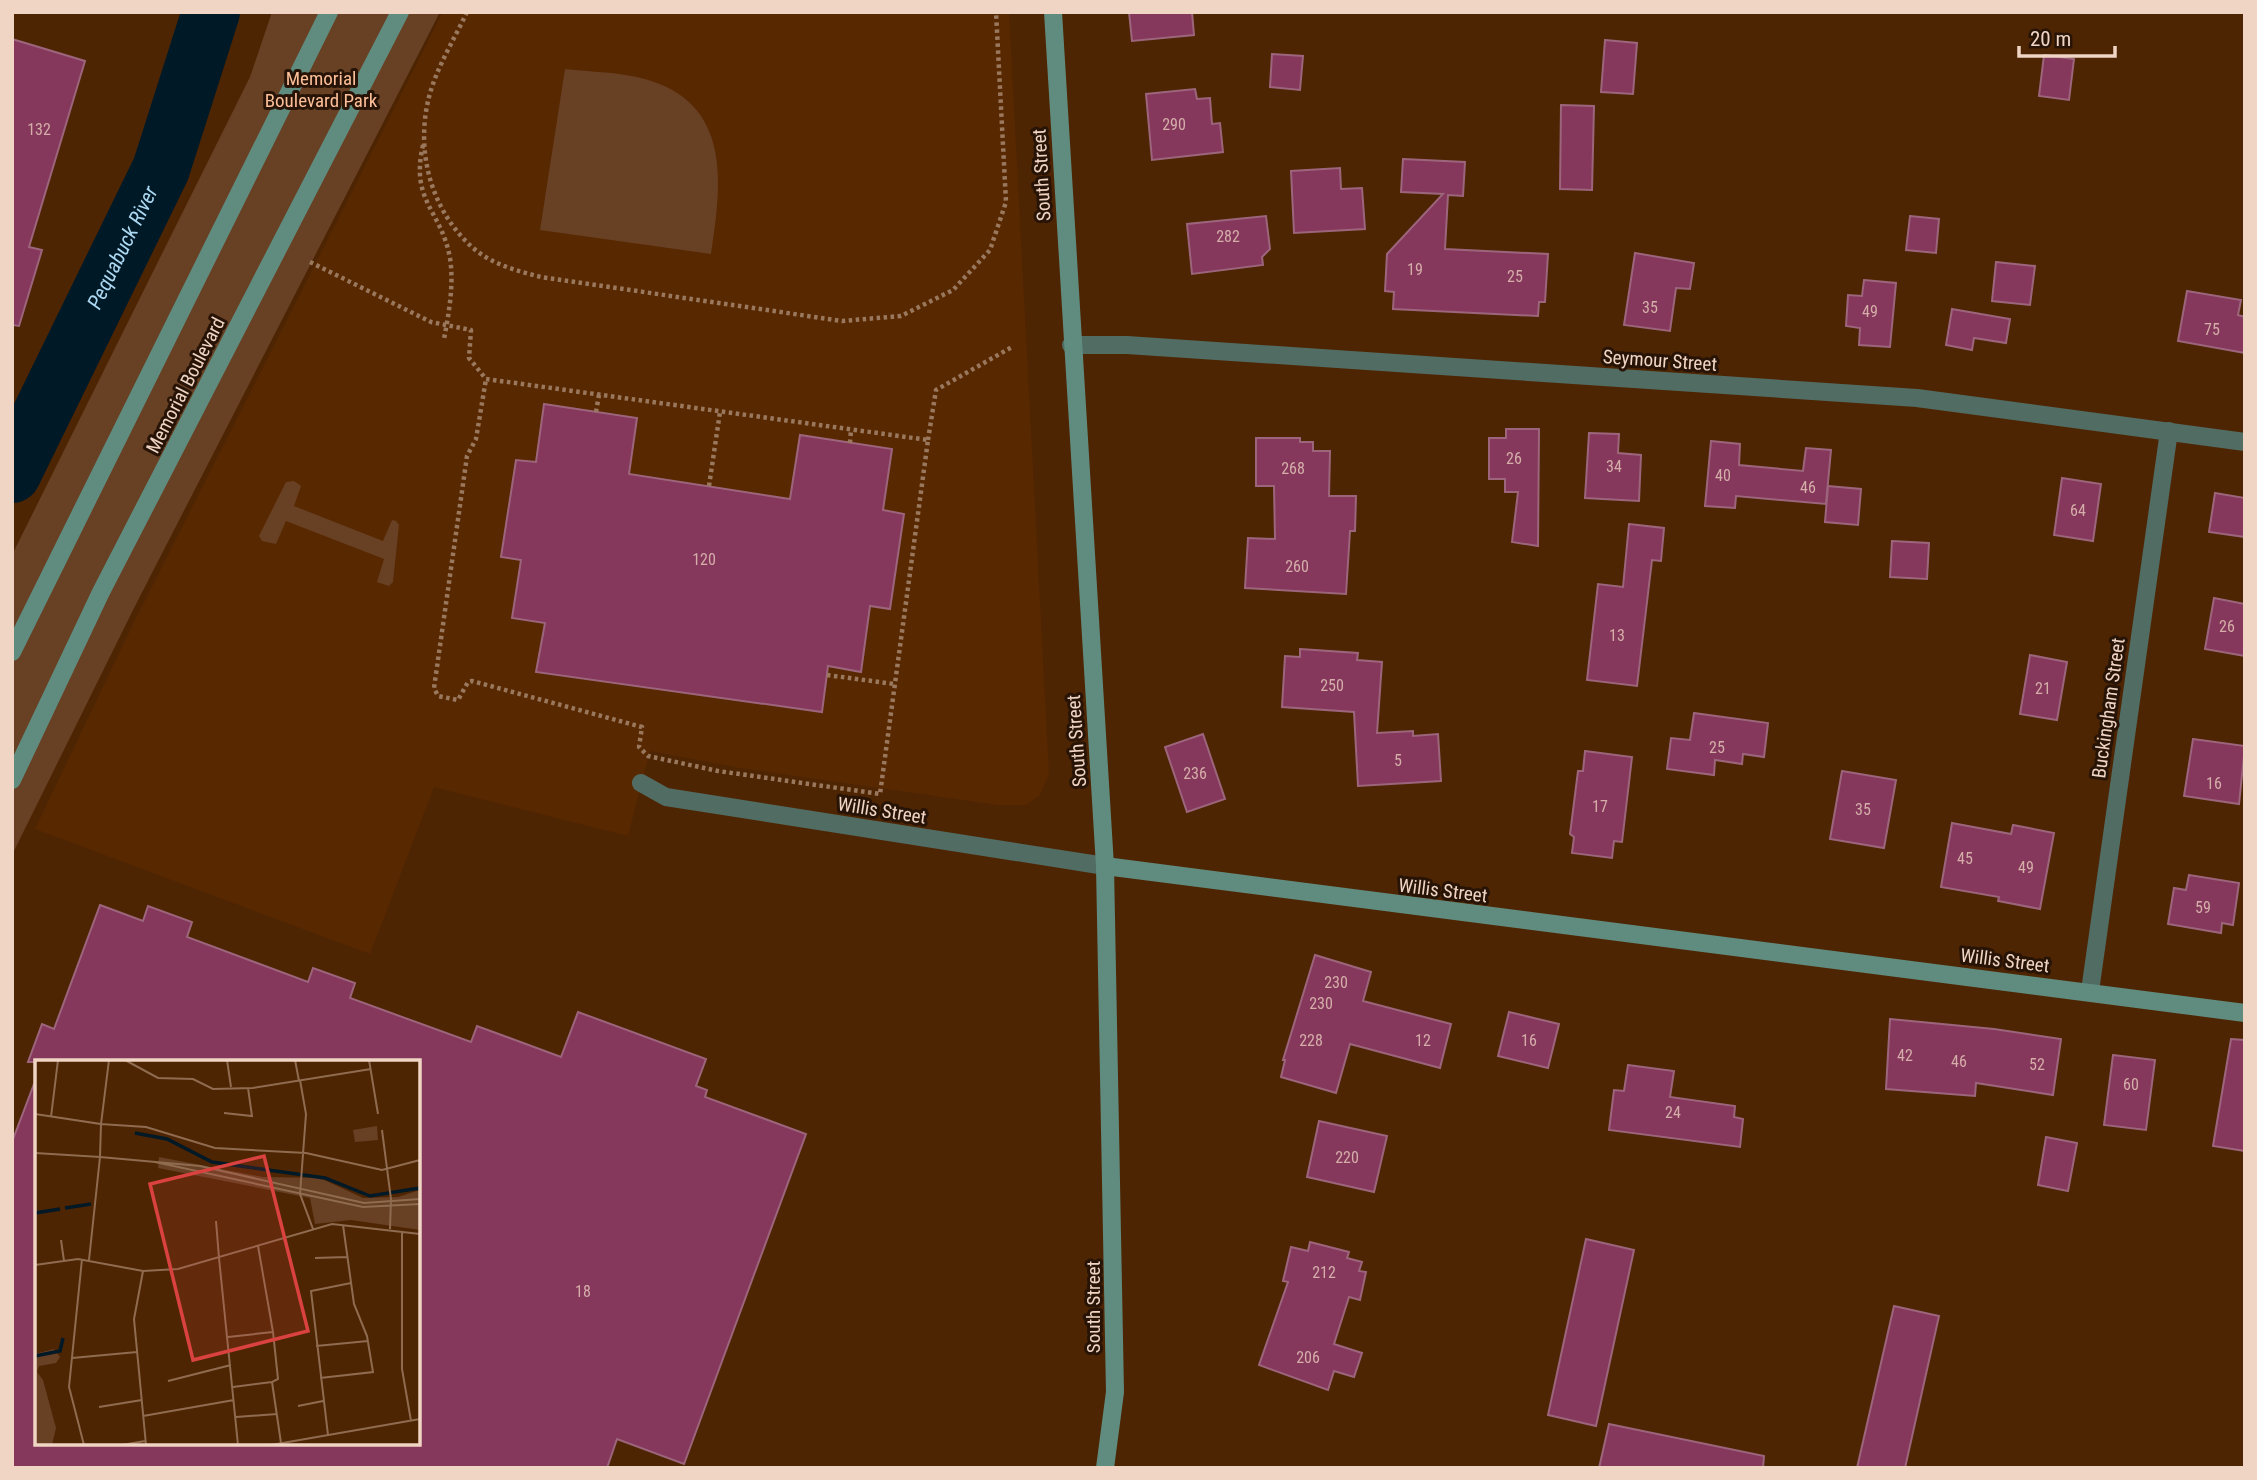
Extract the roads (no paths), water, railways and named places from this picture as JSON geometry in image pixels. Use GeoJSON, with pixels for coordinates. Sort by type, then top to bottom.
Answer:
{"type":"FeatureCollection","features":[{"type":"Feature","properties":{"kind":"main road","name":"Memorial Boulevard"},"geometry":{"type":"LineString","coordinates":[[12,652],[329,12]]}},
{"type":"Feature","properties":{"kind":"main road","name":"Memorial Boulevard"},"geometry":{"type":"LineString","coordinates":[[12,780],[101,592],[400,12]]}},
{"type":"Feature","properties":{"kind":"main road","name":"South Street"},"geometry":{"type":"LineString","coordinates":[[1053,12],[1071,345],[1105,866],[1115,1392],[1105,1468]]}},
{"type":"Feature","properties":{"kind":"main road","name":"Willis Street"},"geometry":{"type":"LineString","coordinates":[[1105,866],[2245,1013]]}},
{"type":"Feature","properties":{"kind":"street","name":"Seymour Street"},"geometry":{"type":"LineString","coordinates":[[1071,345],[1127,345],[1917,398],[2245,442]]}},
{"type":"Feature","properties":{"kind":"street","name":"Buckingham Street"},"geometry":{"type":"LineString","coordinates":[[2090,991],[2169,431]]}},
{"type":"Feature","properties":{"kind":"street","name":"Willis Street"},"geometry":{"type":"LineString","coordinates":[[641,783],[666,797],[1105,866]]}},
{"type":"Feature","properties":{"kind":"waterway","name":"Pequabuck River"},"geometry":{"type":"LineString","coordinates":[[12,474],[161,169],[211,12]]}},
{"type":"Feature","properties":{"kind":"park label","name":"Memorial Boulevard Park"},"geometry":{"type":"Point","coordinates":[321,89]}}]}
